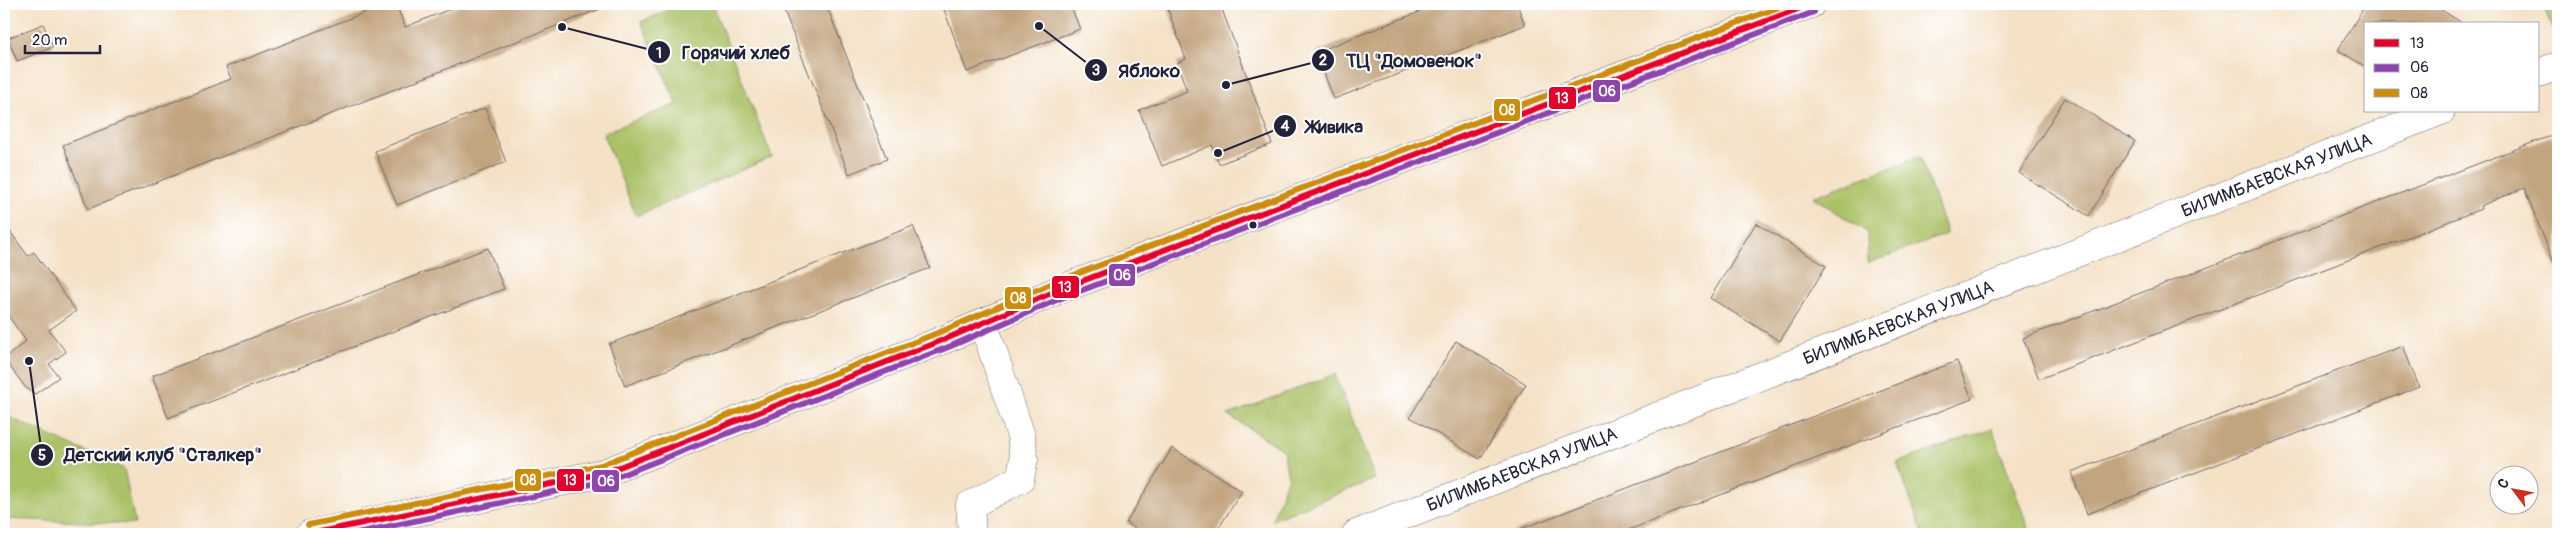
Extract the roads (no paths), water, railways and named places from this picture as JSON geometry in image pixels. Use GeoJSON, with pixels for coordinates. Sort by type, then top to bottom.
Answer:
{"type":"FeatureCollection","features":[{"type":"Feature","properties":{"kind":"main road"},"geometry":{"type":"LineString","coordinates":[[310,534],[604,473],[1343,181],[1811,4]]}},
{"type":"Feature","properties":{"kind":"main road"},"geometry":{"type":"LineString","coordinates":[[2540,72],[2558,66]]}},
{"type":"Feature","properties":{"kind":"main road","name":"БИЛИМБАЕВСКАЯ УЛИЦА"},"geometry":{"type":"LineString","coordinates":[[1356,534],[2438,112]]}},
{"type":"Feature","properties":{"kind":"main road"},"geometry":{"type":"LineString","coordinates":[[972,534],[970,505],[1020,479],[1024,459],[1021,436],[983,322]]}},
{"type":"Feature","properties":{"kind":"place","name":"Яблоко"},"geometry":{"type":"Point","coordinates":[1039,26]}},
{"type":"Feature","properties":{"kind":"place","name":"Горячий хлеб"},"geometry":{"type":"Point","coordinates":[562,27]}},
{"type":"Feature","properties":{"kind":"place","name":"ТЦ \"Домовенок\""},"geometry":{"type":"Point","coordinates":[1226,85]}},
{"type":"Feature","properties":{"kind":"place","name":"Живика"},"geometry":{"type":"Point","coordinates":[1218,153]}},
{"type":"Feature","properties":{"kind":"place","name":"Детский клуб \"Сталкер\""},"geometry":{"type":"Point","coordinates":[29,361]}}]}
